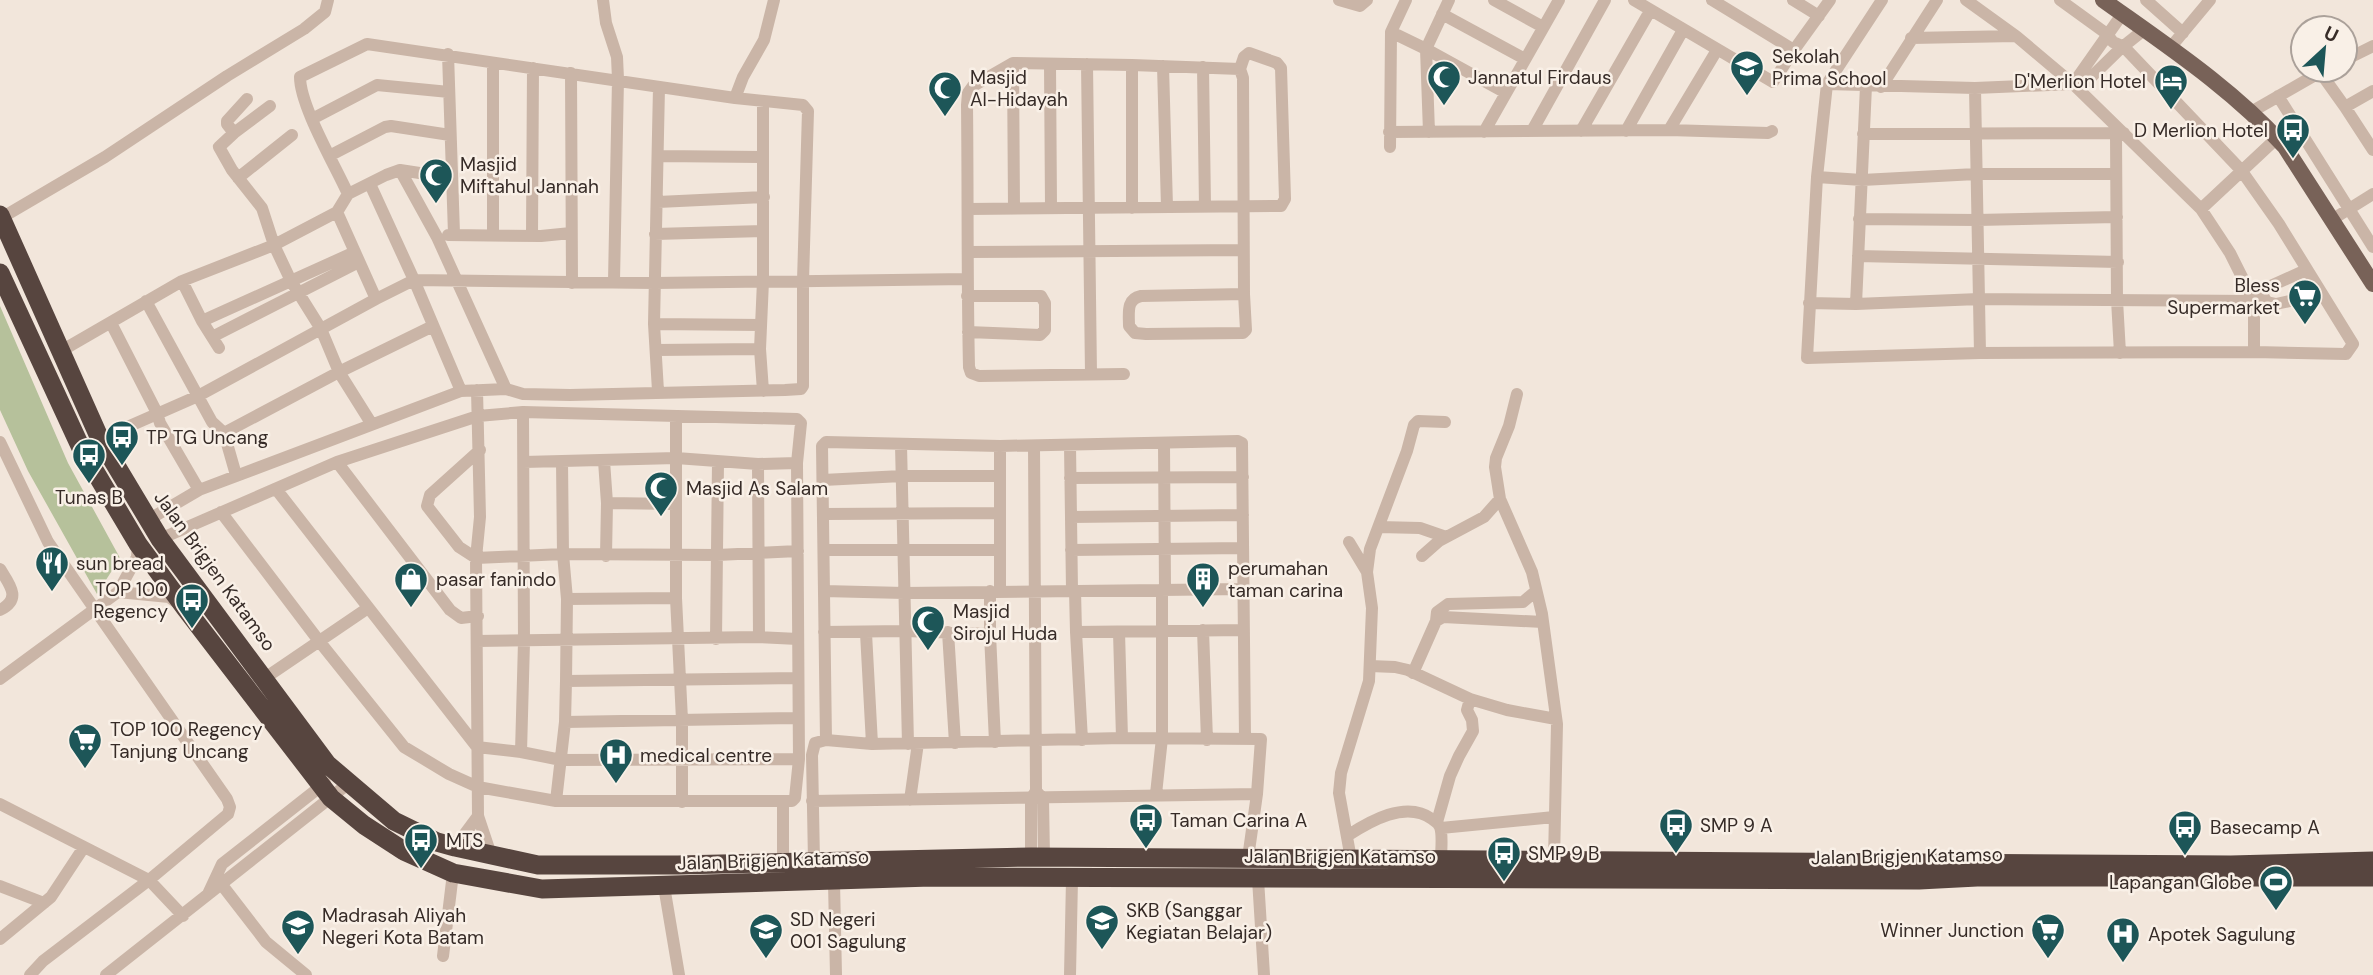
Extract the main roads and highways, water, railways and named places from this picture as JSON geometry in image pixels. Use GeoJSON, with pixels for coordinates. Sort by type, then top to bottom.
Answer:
{"type":"FeatureCollection","features":[{"type":"Feature","properties":{"kind":"highway","name":"Jalan Brigjen Katamso"},"geometry":{"type":"LineString","coordinates":[[1,216],[100,439],[160,539],[327,764],[394,821],[437,842],[538,865],[1037,857],[1441,859],[2373,877]]}},
{"type":"Feature","properties":{"kind":"highway","name":"Jalan Brigjen Katamso"},"geometry":{"type":"LineString","coordinates":[[0,273],[81,448],[138,544],[185,608],[326,792],[364,825],[404,851],[453,873],[542,889],[931,877],[1919,880],[2034,871],[2373,861]]}},
{"type":"Feature","properties":{"kind":"main road"},"geometry":{"type":"LineString","coordinates":[[2108,1],[2251,112],[2277,138],[2333,219],[2373,284]]}},
{"type":"Feature","properties":{"kind":"main road"},"geometry":{"type":"LineString","coordinates":[[81,448],[100,439]]}},
{"type":"Feature","properties":{"kind":"place","name":"Sekolah Prima School"},"geometry":{"type":"Point","coordinates":[1747,97]}},
{"type":"Feature","properties":{"kind":"place","name":"Jannatul Firdaus"},"geometry":{"type":"Point","coordinates":[1444,107]}},
{"type":"Feature","properties":{"kind":"place","name":"D'Merlion Hotel"},"geometry":{"type":"Point","coordinates":[2171,111]}},
{"type":"Feature","properties":{"kind":"place","name":"Masjid Al-Hidayah"},"geometry":{"type":"Point","coordinates":[945,118]}},
{"type":"Feature","properties":{"kind":"place","name":"D Merlion Hotel"},"geometry":{"type":"Point","coordinates":[2293,160]}},
{"type":"Feature","properties":{"kind":"place","name":"Masjid Miftahul Jannah"},"geometry":{"type":"Point","coordinates":[436,205]}},
{"type":"Feature","properties":{"kind":"place","name":"Bless Supermarket"},"geometry":{"type":"Point","coordinates":[2305,326]}},
{"type":"Feature","properties":{"kind":"place","name":"TP TG Uncang"},"geometry":{"type":"Point","coordinates":[122,467]}},
{"type":"Feature","properties":{"kind":"place","name":"Tunas B"},"geometry":{"type":"Point","coordinates":[89,485]}},
{"type":"Feature","properties":{"kind":"place","name":"Masjid As Salam"},"geometry":{"type":"Point","coordinates":[661,518]}},
{"type":"Feature","properties":{"kind":"place","name":"sun bread"},"geometry":{"type":"Point","coordinates":[52,593]}},
{"type":"Feature","properties":{"kind":"place","name":"pasar fanindo"},"geometry":{"type":"Point","coordinates":[411,609]}},
{"type":"Feature","properties":{"kind":"place","name":"perumahan taman carina"},"geometry":{"type":"Point","coordinates":[1203,609]}},
{"type":"Feature","properties":{"kind":"place","name":"TOP 100 Regency"},"geometry":{"type":"Point","coordinates":[192,630]}},
{"type":"Feature","properties":{"kind":"place","name":"Masjid Sirojul Huda"},"geometry":{"type":"Point","coordinates":[928,652]}},
{"type":"Feature","properties":{"kind":"place","name":"TOP 100 Regency Tanjung Uncang"},"geometry":{"type":"Point","coordinates":[85,770]}},
{"type":"Feature","properties":{"kind":"place","name":"medical centre"},"geometry":{"type":"Point","coordinates":[616,785]}},
{"type":"Feature","properties":{"kind":"place","name":"Taman Carina A"},"geometry":{"type":"Point","coordinates":[1146,850]}},
{"type":"Feature","properties":{"kind":"place","name":"SMP 9 A"},"geometry":{"type":"Point","coordinates":[1676,855]}},
{"type":"Feature","properties":{"kind":"place","name":"Basecamp A"},"geometry":{"type":"Point","coordinates":[2185,857]}},
{"type":"Feature","properties":{"kind":"place","name":"MTS"},"geometry":{"type":"Point","coordinates":[421,870]}},
{"type":"Feature","properties":{"kind":"place","name":"SMP 9 B"},"geometry":{"type":"Point","coordinates":[1504,883]}},
{"type":"Feature","properties":{"kind":"place","name":"Lapangan Globe"},"geometry":{"type":"Point","coordinates":[2276,912]}},
{"type":"Feature","properties":{"kind":"place","name":"SKB (Sanggar Kegiatan Belajar)"},"geometry":{"type":"Point","coordinates":[1102,951]}},
{"type":"Feature","properties":{"kind":"place","name":"Madrasah Aliyah Negeri Kota Batam"},"geometry":{"type":"Point","coordinates":[298,956]}},
{"type":"Feature","properties":{"kind":"place","name":"SD Negeri 001 Sagulung"},"geometry":{"type":"Point","coordinates":[766,960]}},
{"type":"Feature","properties":{"kind":"place","name":"Winner Junction"},"geometry":{"type":"Point","coordinates":[2048,960]}},
{"type":"Feature","properties":{"kind":"place","name":"Apotek Sagulung"},"geometry":{"type":"Point","coordinates":[2123,964]}}]}
